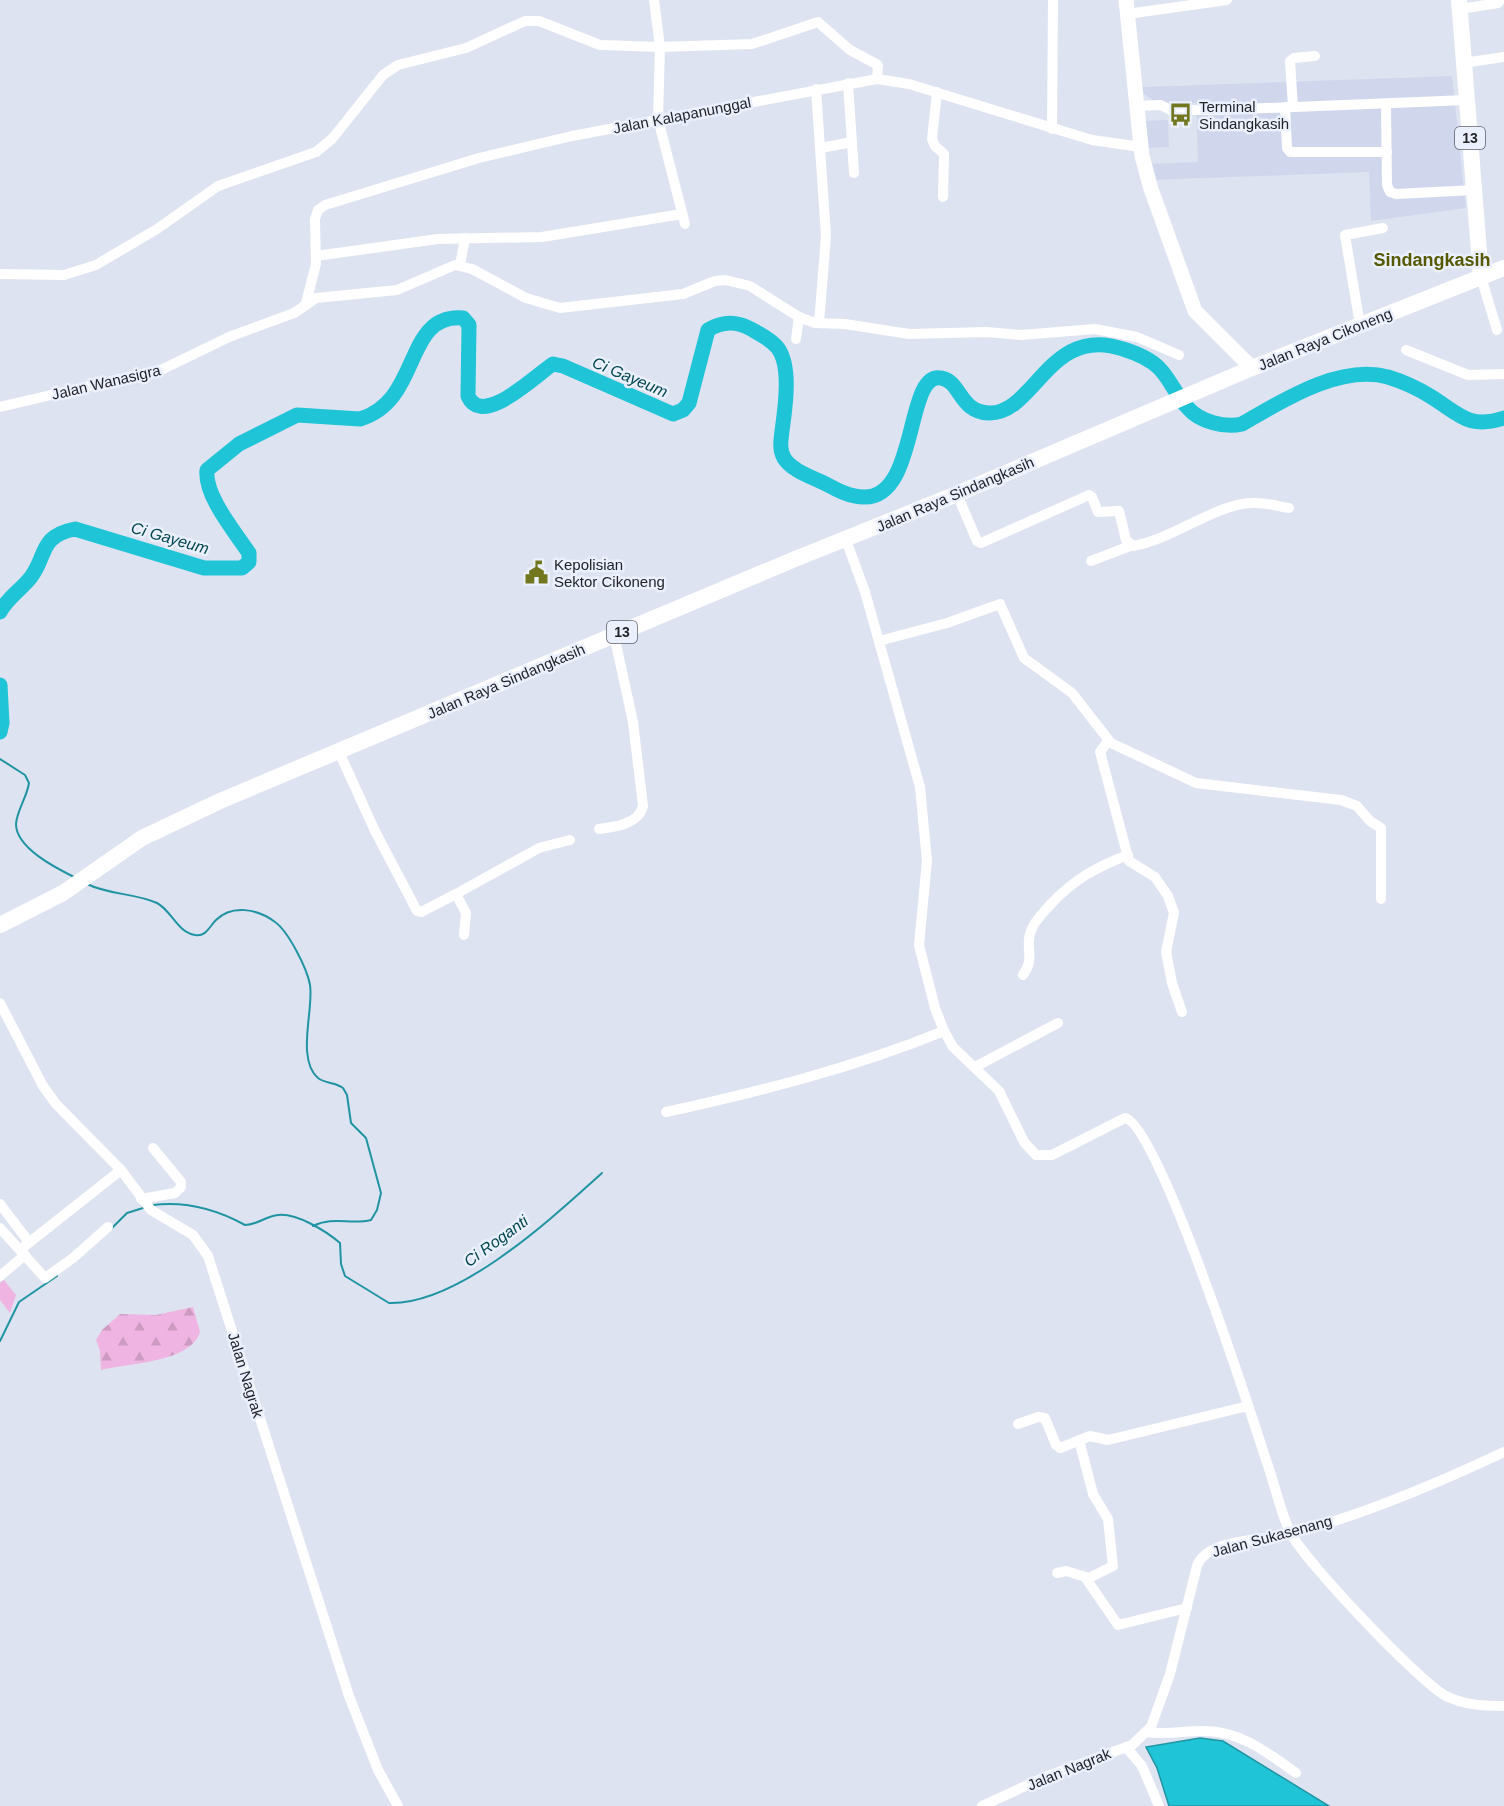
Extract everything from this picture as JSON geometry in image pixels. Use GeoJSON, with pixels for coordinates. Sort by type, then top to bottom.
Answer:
{"type":"FeatureCollection","features":[{"type":"Feature","properties":{"kind":"highway","name":"13"},"geometry":{"type":"LineString","coordinates":[[1459,4],[1481,277],[1504,268]]}},
{"type":"Feature","properties":{"kind":"highway","name":"Jalan Raya Cikoneng"},"geometry":{"type":"LineString","coordinates":[[1169,403],[1481,277]]}},
{"type":"Feature","properties":{"kind":"highway","name":"Jalan Raya Sindangkasih"},"geometry":{"type":"LineString","coordinates":[[0,925],[41,906],[150,834],[219,801],[957,494],[1169,403]]}},
{"type":"Feature","properties":{"kind":"main road"},"geometry":{"type":"LineString","coordinates":[[1126,7],[1136,106],[1146,174],[1190,301],[1208,327],[1252,368]]}},
{"type":"Feature","properties":{"kind":"street"},"geometry":{"type":"LineString","coordinates":[[316,256],[438,239],[542,237],[684,219],[658,119],[660,47],[654,0]]}},
{"type":"Feature","properties":{"kind":"street"},"geometry":{"type":"LineString","coordinates":[[1052,129],[1053,0]]}},
{"type":"Feature","properties":{"kind":"street"},"geometry":{"type":"LineString","coordinates":[[1126,7],[1227,0]]}},
{"type":"Feature","properties":{"kind":"street"},"geometry":{"type":"LineString","coordinates":[[1459,4],[1477,0]]}},
{"type":"Feature","properties":{"kind":"street"},"geometry":{"type":"LineString","coordinates":[[1459,4],[1498,3],[1500,0]]}},
{"type":"Feature","properties":{"kind":"street"},"geometry":{"type":"LineString","coordinates":[[0,274],[64,275],[93,267],[157,230],[218,186],[316,152],[332,139],[383,75],[409,60],[466,48],[518,23],[531,20],[600,45],[660,47],[752,44],[816,22],[878,71]]}},
{"type":"Feature","properties":{"kind":"street"},"geometry":{"type":"LineString","coordinates":[[1315,56],[1292,58],[1290,61],[1287,148],[1290,152],[1386,152]]}},
{"type":"Feature","properties":{"kind":"street"},"geometry":{"type":"LineString","coordinates":[[1463,63],[1504,57]]}},
{"type":"Feature","properties":{"kind":"street","name":"Jalan Kalapanunggal"},"geometry":{"type":"LineString","coordinates":[[307,300],[316,256],[315,219],[318,210],[325,205],[479,158],[658,119],[848,83],[878,71],[1052,129],[1108,144],[1141,147]]}},
{"type":"Feature","properties":{"kind":"street"},"geometry":{"type":"LineString","coordinates":[[848,83],[854,173]]}},
{"type":"Feature","properties":{"kind":"street"},"geometry":{"type":"LineString","coordinates":[[816,89],[826,236],[819,323]]}},
{"type":"Feature","properties":{"kind":"street"},"geometry":{"type":"LineString","coordinates":[[937,92],[932,139],[935,146],[944,154],[943,197]]}},
{"type":"Feature","properties":{"kind":"street"},"geometry":{"type":"LineString","coordinates":[[1136,106],[1161,105],[1170,110],[1183,110],[1386,105],[1467,100]]}},
{"type":"Feature","properties":{"kind":"street"},"geometry":{"type":"LineString","coordinates":[[1386,105],[1387,185],[1393,194],[1475,190]]}},
{"type":"Feature","properties":{"kind":"street"},"geometry":{"type":"LineString","coordinates":[[821,148],[852,142]]}},
{"type":"Feature","properties":{"kind":"street"},"geometry":{"type":"LineString","coordinates":[[1360,325],[1345,235],[1383,228]]}},
{"type":"Feature","properties":{"kind":"street"},"geometry":{"type":"LineString","coordinates":[[465,238],[460,263],[526,297],[560,308],[683,294],[715,281],[725,280],[750,286],[799,317],[819,323],[909,334],[987,332],[1021,335],[1095,329],[1137,337],[1179,355]]}},
{"type":"Feature","properties":{"kind":"street","name":"Jalan Wanasigra"},"geometry":{"type":"LineString","coordinates":[[0,407],[164,369],[229,337],[294,312],[307,300],[397,290],[432,277],[460,263]]}},
{"type":"Feature","properties":{"kind":"street"},"geometry":{"type":"LineString","coordinates":[[1481,277],[1497,330]]}},
{"type":"Feature","properties":{"kind":"street"},"geometry":{"type":"LineString","coordinates":[[796,339],[799,317]]}},
{"type":"Feature","properties":{"kind":"street"},"geometry":{"type":"LineString","coordinates":[[1406,350],[1468,375],[1504,375]]}},
{"type":"Feature","properties":{"kind":"street"},"geometry":{"type":"LineString","coordinates":[[957,494],[979,543],[1090,495],[1098,512],[1119,511],[1126,540],[1130,546]]}},
{"type":"Feature","properties":{"kind":"street"},"geometry":{"type":"LineString","coordinates":[[1091,561],[1168,535],[1243,503],[1289,508]]}},
{"type":"Feature","properties":{"kind":"street"},"geometry":{"type":"LineString","coordinates":[[846,540],[879,641],[920,788],[927,861],[919,945],[944,1031],[953,1047],[999,1091],[1028,1148],[1041,1157],[1052,1155],[1120,1119],[1128,1118],[1133,1121],[1153,1152],[1178,1207],[1290,1533],[1336,1589],[1432,1688],[1464,1702],[1504,1706]]}},
{"type":"Feature","properties":{"kind":"street"},"geometry":{"type":"LineString","coordinates":[[879,641],[947,623],[1000,604],[1024,658],[1072,693],[1108,741],[1170,773],[1196,783],[1352,803],[1362,810],[1370,821],[1380,827],[1381,899]]}},
{"type":"Feature","properties":{"kind":"street"},"geometry":{"type":"LineString","coordinates":[[599,829],[625,824],[641,813],[643,806],[633,722],[614,635]]}},
{"type":"Feature","properties":{"kind":"street"},"geometry":{"type":"LineString","coordinates":[[1108,741],[1100,752],[1131,864],[1155,877],[1168,896],[1174,913],[1166,952],[1172,983],[1182,1012]]}},
{"type":"Feature","properties":{"kind":"street"},"geometry":{"type":"LineString","coordinates":[[339,752],[368,816],[417,911],[421,912],[456,894],[539,848],[570,840]]}},
{"type":"Feature","properties":{"kind":"street"},"geometry":{"type":"LineString","coordinates":[[1023,975],[1031,963],[1030,931],[1040,916],[1078,878],[1128,855]]}},
{"type":"Feature","properties":{"kind":"street"},"geometry":{"type":"LineString","coordinates":[[456,894],[466,913],[464,935]]}},
{"type":"Feature","properties":{"kind":"street","name":"Jalan Nagrak"},"geometry":{"type":"LineString","coordinates":[[0,1003],[43,1086],[56,1104],[121,1170],[152,1211],[193,1235],[208,1256],[349,1696],[378,1770],[398,1806]]}},
{"type":"Feature","properties":{"kind":"street"},"geometry":{"type":"LineString","coordinates":[[975,1067],[1058,1023]]}},
{"type":"Feature","properties":{"kind":"street"},"geometry":{"type":"LineString","coordinates":[[666,1112],[786,1085],[843,1069],[944,1031]]}},
{"type":"Feature","properties":{"kind":"street"},"geometry":{"type":"LineString","coordinates":[[141,1199],[175,1193],[181,1187],[181,1182],[153,1148]]}},
{"type":"Feature","properties":{"kind":"street"},"geometry":{"type":"LineString","coordinates":[[0,1276],[25,1249],[121,1170]]}},
{"type":"Feature","properties":{"kind":"street"},"geometry":{"type":"LineString","coordinates":[[0,1204],[43,1277],[50,1276],[108,1227]]}},
{"type":"Feature","properties":{"kind":"street"},"geometry":{"type":"LineString","coordinates":[[9,1219],[0,1228],[25,1249]]}},
{"type":"Feature","properties":{"kind":"street"},"geometry":{"type":"LineString","coordinates":[[1018,1424],[1042,1417],[1047,1419],[1058,1447],[1094,1436],[1108,1440],[1248,1406]]}},
{"type":"Feature","properties":{"kind":"street"},"geometry":{"type":"LineString","coordinates":[[1057,1573],[1066,1571],[1085,1577],[1106,1571],[1113,1562],[1108,1519],[1093,1494],[1079,1440]]}},
{"type":"Feature","properties":{"kind":"street","name":"Jalan Sukasenang"},"geometry":{"type":"LineString","coordinates":[[1126,1747],[1151,1727],[1164,1693],[1197,1566],[1205,1554],[1223,1546],[1290,1533],[1374,1506],[1504,1452]]}},
{"type":"Feature","properties":{"kind":"street"},"geometry":{"type":"LineString","coordinates":[[1085,1577],[1119,1625],[1187,1608]]}},
{"type":"Feature","properties":{"kind":"street"},"geometry":{"type":"LineString","coordinates":[[1146,1732],[1170,1734],[1205,1730],[1247,1740],[1296,1773]]}},
{"type":"Feature","properties":{"kind":"street","name":"Jalan Nagrak"},"geometry":{"type":"LineString","coordinates":[[982,1806],[1055,1773],[1126,1747],[1142,1766],[1159,1806]]}},
{"type":"Feature","properties":{"kind":"shaded area"},"geometry":{"type":"Polygon","coordinates":[[[1452,76],[1466,208],[1371,221],[1369,172],[1152,180],[1148,164],[1198,162],[1196,103],[1157,103],[1144,94],[1142,87],[1452,76]]]}},
{"type":"Feature","properties":{"kind":"shaded area"},"geometry":{"type":"Polygon","coordinates":[[[1168,120],[1169,147],[1146,148],[1144,121],[1168,120]]]}},
{"type":"Feature","properties":{"kind":"green space"},"geometry":{"type":"Polygon","coordinates":[[[4,1280],[16,1295],[10,1313],[0,1300],[0,1283],[4,1280]]]}},
{"type":"Feature","properties":{"kind":"green space"},"geometry":{"type":"Polygon","coordinates":[[[193,1307],[200,1332],[194,1342],[184,1350],[157,1360],[101,1370],[100,1351],[96,1340],[102,1330],[120,1314],[156,1315],[193,1307]]]}},
{"type":"Feature","properties":{"kind":"water"},"geometry":{"type":"Polygon","coordinates":[[[1200,1738],[1223,1741],[1329,1806],[1169,1806],[1157,1768],[1146,1747],[1200,1738]]]}},
{"type":"Feature","properties":{"kind":"waterway","name":"Ci Gayeum"},"geometry":{"type":"LineString","coordinates":[[0,612],[6,602],[31,577],[49,542],[55,536],[75,529],[204,568],[242,568],[249,562],[249,553],[215,502],[207,480],[207,470],[239,444],[297,415],[360,419],[380,409],[394,395],[420,343],[430,329],[444,320],[463,318],[469,325],[468,396],[475,405],[485,406],[497,403],[553,364],[563,366],[673,414],[683,410],[689,403],[708,330],[724,324],[735,323],[745,326],[774,344],[782,355],[785,365],[786,400],[781,444],[784,458],[792,467],[803,473],[844,493],[859,497],[882,492],[894,478],[903,458],[922,394],[930,381],[941,378],[948,380],[966,402],[979,411],[989,413],[1005,410],[1019,400],[1060,359],[1077,349],[1098,345],[1123,349],[1151,361],[1159,368],[1193,413],[1221,424],[1242,424],[1312,387],[1331,380],[1369,374],[1388,377],[1409,385],[1456,414],[1472,421],[1492,421],[1504,418]]}},
{"type":"Feature","properties":{"kind":"waterway","name":"Ci Gayeum"},"geometry":{"type":"LineString","coordinates":[[0,685],[2,723],[0,732]]}},
{"type":"Feature","properties":{"kind":"waterway"},"geometry":{"type":"LineString","coordinates":[[0,759],[25,775],[29,783],[16,824],[23,841],[38,856],[74,877]]}},
{"type":"Feature","properties":{"kind":"waterway"},"geometry":{"type":"LineString","coordinates":[[87,884],[157,903],[179,926],[195,935],[205,933],[222,915],[245,910],[261,914],[275,922],[291,941],[310,985],[308,1059],[318,1078],[343,1088],[347,1095],[351,1123],[366,1138],[381,1193],[377,1210],[371,1220],[335,1221],[313,1226]]}},
{"type":"Feature","properties":{"kind":"waterway","name":"Ci Roganti"},"geometry":{"type":"LineString","coordinates":[[153,1205],[189,1205],[223,1215],[245,1225],[278,1215],[302,1220],[319,1228],[340,1243],[341,1264],[345,1276],[389,1303],[416,1300],[445,1290],[474,1275],[531,1234],[602,1173]]}},
{"type":"Feature","properties":{"kind":"waterway","name":"Ci Roganti"},"geometry":{"type":"LineString","coordinates":[[111,1229],[127,1213],[143,1208]]}},
{"type":"Feature","properties":{"kind":"waterway","name":"Ci Roganti"},"geometry":{"type":"LineString","coordinates":[[0,1341],[19,1302],[57,1276]]}},
{"type":"Feature","properties":{"kind":"place","name":"Terminal Sindangkasih"},"geometry":{"type":"Point","coordinates":[1181,115]}},
{"type":"Feature","properties":{"kind":"place","name":"Kepolisian Sektor Cikoneng"},"geometry":{"type":"Point","coordinates":[536,573]}},
{"type":"Feature","properties":{"kind":"district","name":"Sindangkasih"},"geometry":{"type":"Point","coordinates":[1432,260]}}]}
